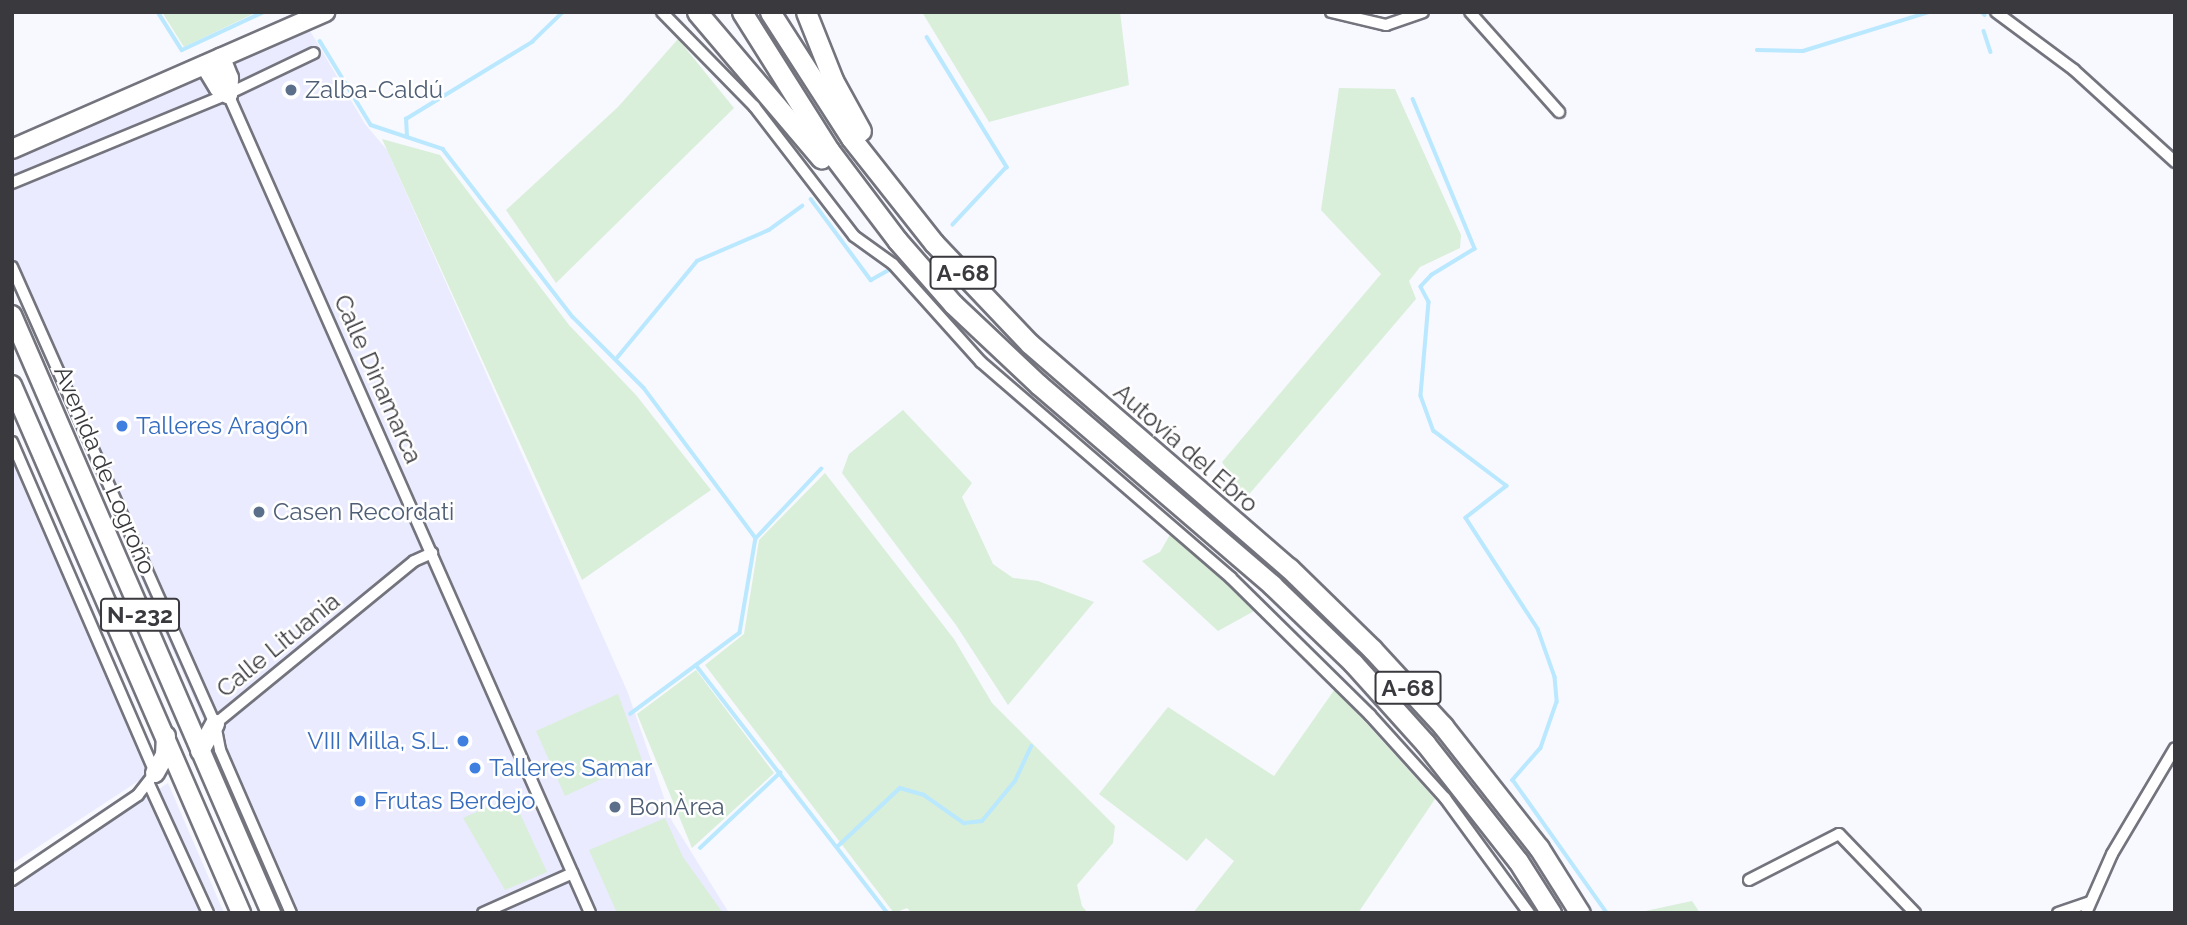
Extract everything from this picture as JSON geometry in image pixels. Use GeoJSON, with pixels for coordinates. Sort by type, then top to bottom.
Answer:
{"type":"FeatureCollection","features":[{"type":"Feature","properties":{"kind":"highway"},"geometry":{"type":"LineString","coordinates":[[12,149],[325,12]]}},
{"type":"Feature","properties":{"kind":"highway"},"geometry":{"type":"LineString","coordinates":[[697,12],[880,228],[897,240]]}},
{"type":"Feature","properties":{"kind":"highway","name":"Autovía del Ebro"},"geometry":{"type":"LineString","coordinates":[[742,12],[791,94],[897,240],[953,304],[1013,362],[1272,585],[1353,663],[1425,743],[1518,861],[1551,913]]}},
{"type":"Feature","properties":{"kind":"highway","name":"Autovía del Ebro"},"geometry":{"type":"LineString","coordinates":[[770,12],[851,138],[934,243],[1030,344],[1289,568],[1372,649],[1451,736],[1539,848],[1580,913]]}},
{"type":"Feature","properties":{"kind":"highway"},"geometry":{"type":"LineString","coordinates":[[806,12],[850,114],[934,243]]}},
{"type":"Feature","properties":{"kind":"highway"},"geometry":{"type":"LineString","coordinates":[[213,61],[219,88],[228,94]]}},
{"type":"Feature","properties":{"kind":"highway","name":"Avenida de Logroño"},"geometry":{"type":"LineString","coordinates":[[12,315],[200,751],[265,876],[271,913]]}},
{"type":"Feature","properties":{"kind":"highway","name":"Avenida de Logroño"},"geometry":{"type":"LineString","coordinates":[[12,386],[242,913]]}},
{"type":"Feature","properties":{"kind":"highway"},"geometry":{"type":"LineString","coordinates":[[191,730],[215,724]]}},
{"type":"Feature","properties":{"kind":"highway"},"geometry":{"type":"LineString","coordinates":[[200,751],[215,724]]}},
{"type":"Feature","properties":{"kind":"highway"},"geometry":{"type":"LineString","coordinates":[[152,779],[165,755],[166,736]]}},
{"type":"Feature","properties":{"kind":"street"},"geometry":{"type":"LineString","coordinates":[[662,12],[754,106],[853,236],[893,264],[981,362],[1231,578],[1370,715],[1445,798],[1528,913]]}},
{"type":"Feature","properties":{"kind":"street"},"geometry":{"type":"LineString","coordinates":[[1331,12],[1386,25],[1423,12]]}},
{"type":"Feature","properties":{"kind":"street"},"geometry":{"type":"LineString","coordinates":[[1470,12],[1559,112]]}},
{"type":"Feature","properties":{"kind":"street"},"geometry":{"type":"LineString","coordinates":[[1996,12],[2074,70],[2175,162]]}},
{"type":"Feature","properties":{"kind":"street"},"geometry":{"type":"LineString","coordinates":[[12,183],[228,94],[314,53]]}},
{"type":"Feature","properties":{"kind":"street","name":"Calle Dinamarca"},"geometry":{"type":"LineString","coordinates":[[228,94],[590,913]]}},
{"type":"Feature","properties":{"kind":"street","name":"Calle Lituania"},"geometry":{"type":"LineString","coordinates":[[12,267],[215,724],[414,561],[432,552]]}},
{"type":"Feature","properties":{"kind":"street"},"geometry":{"type":"LineString","coordinates":[[12,442],[208,913]]}},
{"type":"Feature","properties":{"kind":"street"},"geometry":{"type":"LineString","coordinates":[[215,724],[220,750],[265,876],[291,913]]}},
{"type":"Feature","properties":{"kind":"street"},"geometry":{"type":"LineString","coordinates":[[2058,913],[2088,907],[2125,830],[2175,748]]}},
{"type":"Feature","properties":{"kind":"street"},"geometry":{"type":"LineString","coordinates":[[12,880],[152,779]]}},
{"type":"Feature","properties":{"kind":"street"},"geometry":{"type":"LineString","coordinates":[[1749,880],[1839,834],[1915,913]]}},
{"type":"Feature","properties":{"kind":"street"},"geometry":{"type":"LineString","coordinates":[[483,913],[573,873]]}},
{"type":"Feature","properties":{"kind":"shaded area"},"geometry":{"type":"Polygon","coordinates":[[[309,29],[365,124],[387,150],[628,693],[672,821],[729,913],[288,913],[12,284],[12,155],[309,29]]]}},
{"type":"Feature","properties":{"kind":"shaded area"},"geometry":{"type":"Polygon","coordinates":[[[12,455],[149,774],[12,864],[12,455]]]}},
{"type":"Feature","properties":{"kind":"shaded area"},"geometry":{"type":"Polygon","coordinates":[[[168,783],[224,913],[12,913],[12,889],[168,783]]]}},
{"type":"Feature","properties":{"kind":"green space"},"geometry":{"type":"Polygon","coordinates":[[[162,12],[257,12],[184,47],[162,12]]]}},
{"type":"Feature","properties":{"kind":"green space"},"geometry":{"type":"Polygon","coordinates":[[[922,12],[1120,12],[1129,85],[989,122],[922,12]]]}},
{"type":"Feature","properties":{"kind":"green space"},"geometry":{"type":"Polygon","coordinates":[[[678,39],[734,108],[556,283],[506,210],[618,107],[678,39]]]}},
{"type":"Feature","properties":{"kind":"green space"},"geometry":{"type":"Polygon","coordinates":[[[1339,88],[1395,89],[1461,235],[1460,248],[1420,267],[1409,281],[1416,299],[1245,499],[1222,462],[1381,274],[1321,210],[1339,88]]]}},
{"type":"Feature","properties":{"kind":"green space"},"geometry":{"type":"Polygon","coordinates":[[[382,139],[440,155],[569,325],[636,395],[711,490],[582,580],[382,139]]]}},
{"type":"Feature","properties":{"kind":"green space"},"geometry":{"type":"Polygon","coordinates":[[[903,410],[972,483],[962,497],[993,564],[1013,578],[1038,581],[1094,602],[1008,705],[956,625],[842,473],[849,454],[903,410]]]}},
{"type":"Feature","properties":{"kind":"green space"},"geometry":{"type":"Polygon","coordinates":[[[825,473],[954,639],[992,703],[1115,826],[1113,843],[1077,885],[1082,906],[1088,913],[912,913],[907,908],[894,913],[705,665],[744,634],[759,540],[825,473]]]}},
{"type":"Feature","properties":{"kind":"green space"},"geometry":{"type":"Polygon","coordinates":[[[1171,533],[1256,610],[1218,631],[1142,561],[1160,552],[1171,533]]]}},
{"type":"Feature","properties":{"kind":"green space"},"geometry":{"type":"Polygon","coordinates":[[[696,670],[774,773],[692,848],[637,714],[696,670]]]}},
{"type":"Feature","properties":{"kind":"green space"},"geometry":{"type":"Polygon","coordinates":[[[1335,689],[1435,799],[1358,913],[1193,913],[1234,861],[1206,838],[1187,861],[1099,794],[1168,707],[1274,776],[1335,689]]]}},
{"type":"Feature","properties":{"kind":"green space"},"geometry":{"type":"Polygon","coordinates":[[[618,694],[642,760],[565,796],[536,731],[618,694]]]}},
{"type":"Feature","properties":{"kind":"green space"},"geometry":{"type":"Polygon","coordinates":[[[512,796],[547,872],[505,890],[463,818],[512,796]]]}},
{"type":"Feature","properties":{"kind":"green space"},"geometry":{"type":"Polygon","coordinates":[[[665,818],[683,857],[723,913],[617,913],[589,850],[665,818]]]}},
{"type":"Feature","properties":{"kind":"green space"},"geometry":{"type":"Polygon","coordinates":[[[1692,901],[1700,913],[1636,913],[1692,901]]]}},
{"type":"Feature","properties":{"kind":"waterway"},"geometry":{"type":"LineString","coordinates":[[158,12],[182,50],[264,12]]}},
{"type":"Feature","properties":{"kind":"waterway"},"geometry":{"type":"LineString","coordinates":[[407,137],[406,119],[532,42],[563,12]]}},
{"type":"Feature","properties":{"kind":"waterway"},"geometry":{"type":"LineString","coordinates":[[1757,50],[1803,51],[1929,12]]}},
{"type":"Feature","properties":{"kind":"waterway"},"geometry":{"type":"LineString","coordinates":[[1982,12],[1985,15]]}},
{"type":"Feature","properties":{"kind":"waterway"},"geometry":{"type":"LineString","coordinates":[[1984,31],[1991,52]]}},
{"type":"Feature","properties":{"kind":"waterway"},"geometry":{"type":"LineString","coordinates":[[927,37],[1007,167],[953,225]]}},
{"type":"Feature","properties":{"kind":"waterway"},"geometry":{"type":"LineString","coordinates":[[320,41],[371,125],[443,149],[573,317],[644,388],[756,538],[740,633],[631,714]]}},
{"type":"Feature","properties":{"kind":"waterway"},"geometry":{"type":"LineString","coordinates":[[1413,99],[1475,249],[1432,275],[1421,287],[1429,302],[1421,396],[1434,431],[1507,486],[1466,518],[1538,629],[1555,677],[1557,702],[1541,748],[1513,780],[1607,913]]}},
{"type":"Feature","properties":{"kind":"waterway"},"geometry":{"type":"LineString","coordinates":[[811,199],[871,280],[889,270]]}},
{"type":"Feature","properties":{"kind":"waterway"},"geometry":{"type":"LineString","coordinates":[[616,359],[697,261],[769,230],[802,206]]}},
{"type":"Feature","properties":{"kind":"waterway"},"geometry":{"type":"LineString","coordinates":[[756,538],[821,469]]}},
{"type":"Feature","properties":{"kind":"waterway"},"geometry":{"type":"LineString","coordinates":[[696,665],[888,913]]}},
{"type":"Feature","properties":{"kind":"waterway"},"geometry":{"type":"LineString","coordinates":[[837,847],[900,788],[924,795],[964,823],[982,821],[1015,781],[1031,747]]}},
{"type":"Feature","properties":{"kind":"waterway"},"geometry":{"type":"LineString","coordinates":[[700,848],[780,773]]}},
{"type":"Feature","properties":{"kind":"place","name":"Zalba-Caldú"},"geometry":{"type":"Point","coordinates":[291,90]}},
{"type":"Feature","properties":{"kind":"place","name":"Talleres Aragón"},"geometry":{"type":"Point","coordinates":[122,426]}},
{"type":"Feature","properties":{"kind":"place","name":"Casen Recordati"},"geometry":{"type":"Point","coordinates":[259,512]}},
{"type":"Feature","properties":{"kind":"place","name":"VIII Milla, S.L."},"geometry":{"type":"Point","coordinates":[463,741]}},
{"type":"Feature","properties":{"kind":"place","name":"Talleres Samar"},"geometry":{"type":"Point","coordinates":[475,768]}},
{"type":"Feature","properties":{"kind":"place","name":"Frutas Berdejo"},"geometry":{"type":"Point","coordinates":[360,801]}},
{"type":"Feature","properties":{"kind":"place","name":"BonÀrea"},"geometry":{"type":"Point","coordinates":[615,807]}}]}
